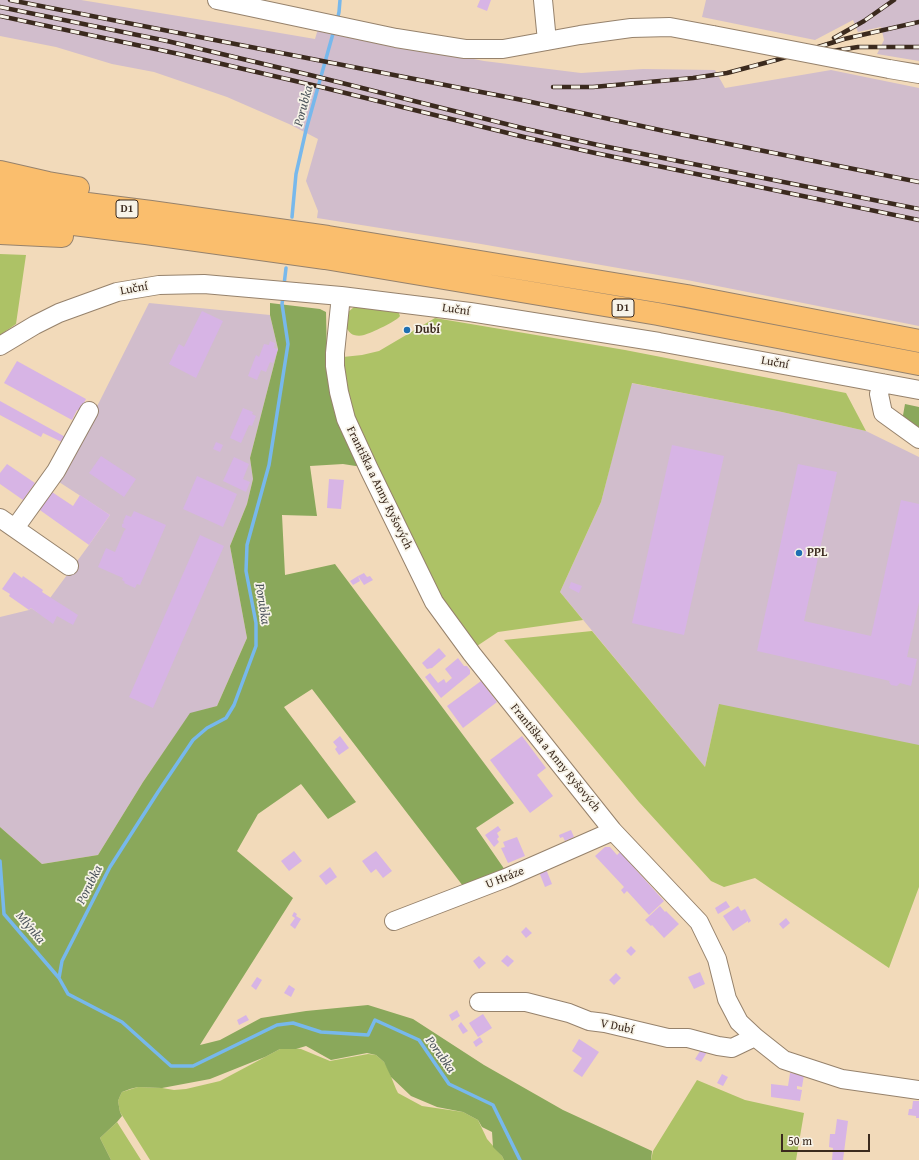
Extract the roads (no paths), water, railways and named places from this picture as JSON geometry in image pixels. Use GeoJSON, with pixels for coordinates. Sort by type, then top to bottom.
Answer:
{"type":"FeatureCollection","features":[{"type":"Feature","properties":{"kind":"highway"},"geometry":{"type":"LineString","coordinates":[[0,172],[48,183],[165,204],[253,227]]}},
{"type":"Feature","properties":{"kind":"highway","name":"D1"},"geometry":{"type":"LineString","coordinates":[[0,193],[328,237],[687,296],[919,341]]}},
{"type":"Feature","properties":{"kind":"highway","name":"D1"},"geometry":{"type":"LineString","coordinates":[[0,215],[153,234],[325,258],[658,314],[919,364]]}},
{"type":"Feature","properties":{"kind":"highway"},"geometry":{"type":"LineString","coordinates":[[0,233],[79,238],[203,252],[250,248]]}},
{"type":"Feature","properties":{"kind":"street"},"geometry":{"type":"LineString","coordinates":[[217,0],[396,38],[465,49],[503,49],[580,34],[631,28],[670,27],[919,74]]}},
{"type":"Feature","properties":{"kind":"street"},"geometry":{"type":"LineString","coordinates":[[543,0],[547,41]]}},
{"type":"Feature","properties":{"kind":"street","name":"Luční"},"geometry":{"type":"LineString","coordinates":[[0,346],[35,325],[59,313],[117,292],[159,285],[204,284],[341,296],[440,307],[660,342],[919,390]]}},
{"type":"Feature","properties":{"kind":"street","name":"Františka a Anny Ryšových"},"geometry":{"type":"LineString","coordinates":[[341,296],[335,360],[346,419],[434,602],[472,654],[614,831],[699,922],[717,959],[727,999],[740,1022],[755,1037],[784,1060],[834,1076],[919,1090]]}},
{"type":"Feature","properties":{"kind":"street"},"geometry":{"type":"LineString","coordinates":[[882,383],[879,394],[883,412],[919,439]]}},
{"type":"Feature","properties":{"kind":"street"},"geometry":{"type":"LineString","coordinates":[[15,528],[56,471],[89,410]]}},
{"type":"Feature","properties":{"kind":"street"},"geometry":{"type":"LineString","coordinates":[[0,518],[69,566]]}},
{"type":"Feature","properties":{"kind":"street","name":"U Hráze"},"geometry":{"type":"LineString","coordinates":[[394,921],[506,878],[614,831]]}},
{"type":"Feature","properties":{"kind":"street","name":"V Dubí"},"geometry":{"type":"LineString","coordinates":[[479,1002],[526,1002],[569,1013],[589,1021],[605,1023],[668,1038],[688,1038],[732,1048],[755,1037]]}},
{"type":"Feature","properties":{"kind":"waterway","name":"Porubka"},"geometry":{"type":"LineString","coordinates":[[337,21],[340,0]]}},
{"type":"Feature","properties":{"kind":"waterway","name":"Porubka"},"geometry":{"type":"LineString","coordinates":[[292,217],[296,174],[306,130],[334,30]]}},
{"type":"Feature","properties":{"kind":"waterway","name":"Porubka"},"geometry":{"type":"LineString","coordinates":[[284,285],[286,268]]}},
{"type":"Feature","properties":{"kind":"waterway","name":"Porubka"},"geometry":{"type":"LineString","coordinates":[[283,297],[282,304],[288,344],[269,465],[247,545],[246,571],[256,623],[256,646],[234,705],[226,718],[207,728],[193,740],[110,867],[62,961],[59,978],[68,994],[122,1022],[171,1066],[193,1066],[277,1025],[293,1023],[321,1032],[368,1035],[375,1020],[419,1040],[449,1084],[493,1105],[520,1160]]}},
{"type":"Feature","properties":{"kind":"waterway","name":"Mlýnka"},"geometry":{"type":"LineString","coordinates":[[0,861],[4,914],[59,978]]}},
{"type":"Feature","properties":{"kind":"railway"},"geometry":{"type":"LineString","coordinates":[[10,0],[522,100],[669,132],[919,182]]}},
{"type":"Feature","properties":{"kind":"railway"},"geometry":{"type":"LineString","coordinates":[[834,38],[864,21],[894,0]]}},
{"type":"Feature","properties":{"kind":"railway"},"geometry":{"type":"LineString","coordinates":[[0,7],[167,41],[526,129],[598,145],[919,209]]}},
{"type":"Feature","properties":{"kind":"railway"},"geometry":{"type":"LineString","coordinates":[[0,16],[179,54],[595,153],[919,220]]}},
{"type":"Feature","properties":{"kind":"railway"},"geometry":{"type":"LineString","coordinates":[[553,87],[593,87],[693,78],[727,73],[844,39],[919,22]]}},
{"type":"Feature","properties":{"kind":"railway"},"geometry":{"type":"LineString","coordinates":[[806,55],[858,47],[919,47]]}},
{"type":"Feature","properties":{"kind":"place","name":"Dubí"},"geometry":{"type":"Point","coordinates":[407,330]}},
{"type":"Feature","properties":{"kind":"place","name":"PPL"},"geometry":{"type":"Point","coordinates":[799,553]}}]}
